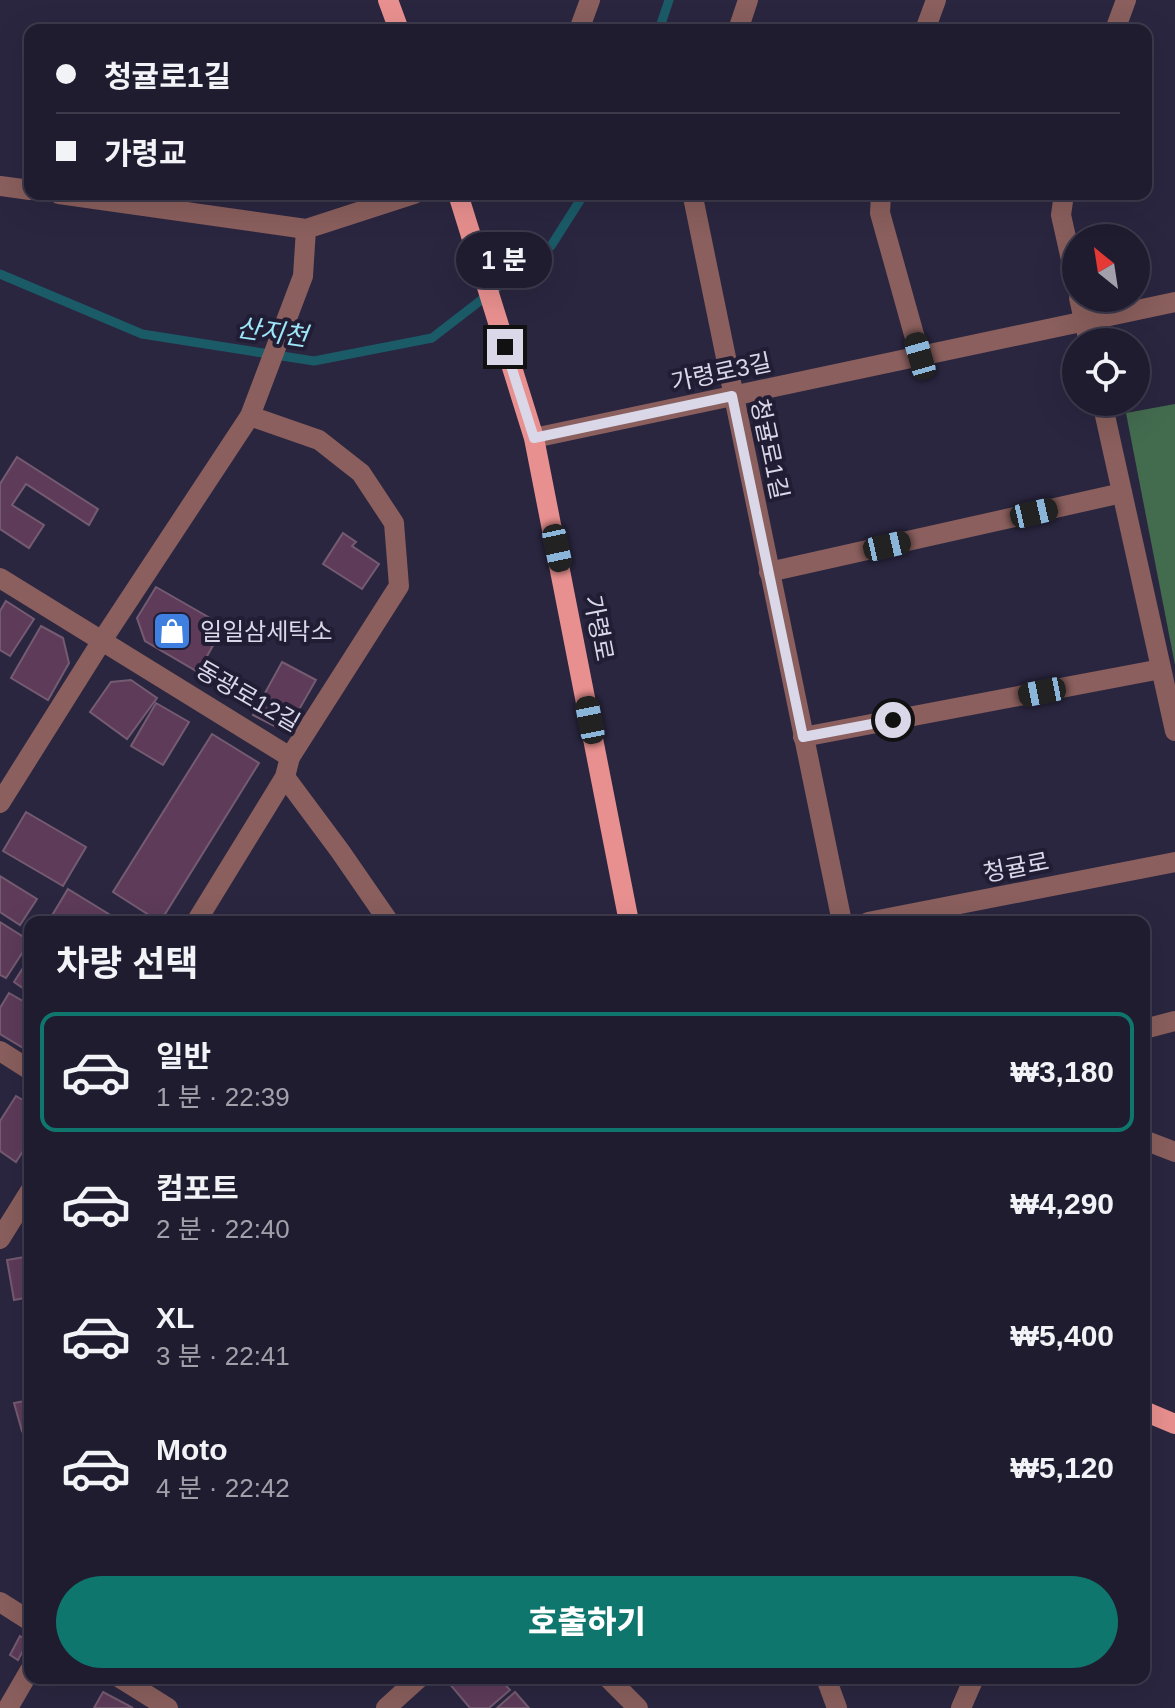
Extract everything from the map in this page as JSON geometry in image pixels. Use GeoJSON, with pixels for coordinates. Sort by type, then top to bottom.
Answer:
{"type":"FeatureCollection","features":[{"type":"Feature","properties":{"kind":"main road"},"geometry":{"type":"LineString","coordinates":[[388,0],[397,24]]}},
{"type":"Feature","properties":{"kind":"main road","name":"가령로"},"geometry":{"type":"LineString","coordinates":[[460,200],[534,438],[628,916]]}},
{"type":"Feature","properties":{"kind":"main road"},"geometry":{"type":"LineString","coordinates":[[1150,1414],[1175,1424]]}},
{"type":"Feature","properties":{"kind":"street"},"geometry":{"type":"LineString","coordinates":[[581,24],[590,0]]}},
{"type":"Feature","properties":{"kind":"street"},"geometry":{"type":"LineString","coordinates":[[740,24],[748,0]]}},
{"type":"Feature","properties":{"kind":"street"},"geometry":{"type":"LineString","coordinates":[[927,24],[936,0]]}},
{"type":"Feature","properties":{"kind":"street"},"geometry":{"type":"LineString","coordinates":[[1117,24],[1126,0]]}},
{"type":"Feature","properties":{"kind":"street"},"geometry":{"type":"LineString","coordinates":[[0,186],[24,189]]}},
{"type":"Feature","properties":{"kind":"street"},"geometry":{"type":"LineString","coordinates":[[101,200],[306,229],[395,200]]}},
{"type":"Feature","properties":{"kind":"street","name":"청귤로1길"},"geometry":{"type":"LineString","coordinates":[[694,200],[841,916]]}},
{"type":"Feature","properties":{"kind":"street"},"geometry":{"type":"LineString","coordinates":[[881,200],[880,213],[920,356]]}},
{"type":"Feature","properties":{"kind":"street"},"geometry":{"type":"LineString","coordinates":[[1063,200],[1063,224]]}},
{"type":"Feature","properties":{"kind":"street"},"geometry":{"type":"LineString","coordinates":[[0,803],[103,639],[250,416],[303,276],[306,229]]}},
{"type":"Feature","properties":{"kind":"street","name":"가령로3길"},"geometry":{"type":"LineString","coordinates":[[534,438],[1175,302]]}},
{"type":"Feature","properties":{"kind":"street"},"geometry":{"type":"LineString","coordinates":[[1082,312],[1086,328]]}},
{"type":"Feature","properties":{"kind":"street","name":"동광로12길"},"geometry":{"type":"LineString","coordinates":[[0,578],[290,757],[399,586],[394,523],[361,473],[319,440],[250,416]]}},
{"type":"Feature","properties":{"kind":"street"},"geometry":{"type":"LineString","coordinates":[[1105,416],[1175,731]]}},
{"type":"Feature","properties":{"kind":"street"},"geometry":{"type":"LineString","coordinates":[[769,572],[1122,493]]}},
{"type":"Feature","properties":{"kind":"street"},"geometry":{"type":"LineString","coordinates":[[803,737],[1161,669]]}},
{"type":"Feature","properties":{"kind":"street"},"geometry":{"type":"LineString","coordinates":[[200,916],[285,777],[290,757]]}},
{"type":"Feature","properties":{"kind":"street"},"geometry":{"type":"LineString","coordinates":[[285,777],[385,916]]}},
{"type":"Feature","properties":{"kind":"street","name":"청귤로"},"geometry":{"type":"LineString","coordinates":[[899,916],[1175,862]]}},
{"type":"Feature","properties":{"kind":"street"},"geometry":{"type":"LineString","coordinates":[[1150,1027],[1175,1021]]}},
{"type":"Feature","properties":{"kind":"street"},"geometry":{"type":"LineString","coordinates":[[0,1051],[24,1066]]}},
{"type":"Feature","properties":{"kind":"street"},"geometry":{"type":"LineString","coordinates":[[1150,1142],[1175,1152]]}},
{"type":"Feature","properties":{"kind":"street"},"geometry":{"type":"LineString","coordinates":[[0,1239],[24,1201]]}},
{"type":"Feature","properties":{"kind":"street"},"geometry":{"type":"LineString","coordinates":[[0,1602],[24,1617]]}},
{"type":"Feature","properties":{"kind":"street"},"geometry":{"type":"LineString","coordinates":[[8,1708],[24,1680]]}},
{"type":"Feature","properties":{"kind":"street"},"geometry":{"type":"LineString","coordinates":[[130,1684],[168,1708]]}},
{"type":"Feature","properties":{"kind":"street"},"geometry":{"type":"LineString","coordinates":[[386,1708],[412,1684]]}},
{"type":"Feature","properties":{"kind":"street"},"geometry":{"type":"LineString","coordinates":[[614,1684],[638,1708]]}},
{"type":"Feature","properties":{"kind":"street"},"geometry":{"type":"LineString","coordinates":[[828,1684],[837,1708]]}},
{"type":"Feature","properties":{"kind":"street"},"geometry":{"type":"LineString","coordinates":[[961,1708],[971,1684]]}},
{"type":"Feature","properties":{"kind":"green space"},"geometry":{"type":"Polygon","coordinates":[[[1175,404],[1175,665],[1127,416],[1150,416],[1150,409],[1175,404]]]}},
{"type":"Feature","properties":{"kind":"building"},"geometry":{"type":"Polygon","coordinates":[[[17,457],[98,509],[89,525],[26,484],[12,505],[44,525],[29,548],[0,529],[0,484],[17,457]]]}},
{"type":"Feature","properties":{"kind":"building"},"geometry":{"type":"Polygon","coordinates":[[[343,533],[356,542],[352,546],[379,564],[362,589],[323,564],[343,533]]]}},
{"type":"Feature","properties":{"kind":"building"},"geometry":{"type":"Polygon","coordinates":[[[156,587],[224,626],[198,672],[145,641],[137,618],[156,587]]]}},
{"type":"Feature","properties":{"kind":"building"},"geometry":{"type":"Polygon","coordinates":[[[6,601],[34,619],[10,656],[0,650],[0,611],[6,601]]]}},
{"type":"Feature","properties":{"kind":"building"},"geometry":{"type":"Polygon","coordinates":[[[41,626],[63,638],[69,663],[48,700],[11,678],[41,626]]]}},
{"type":"Feature","properties":{"kind":"building"},"geometry":{"type":"Polygon","coordinates":[[[282,662],[316,680],[297,713],[305,717],[280,729],[253,715],[282,662]]]}},
{"type":"Feature","properties":{"kind":"building"},"geometry":{"type":"Polygon","coordinates":[[[131,680],[157,698],[127,739],[90,712],[111,682],[131,680]]]}},
{"type":"Feature","properties":{"kind":"building"},"geometry":{"type":"Polygon","coordinates":[[[156,703],[189,722],[163,765],[131,746],[156,703]]]}},
{"type":"Feature","properties":{"kind":"building"},"geometry":{"type":"Polygon","coordinates":[[[212,734],[259,763],[164,916],[151,916],[113,892],[212,734]]]}},
{"type":"Feature","properties":{"kind":"building"},"geometry":{"type":"Polygon","coordinates":[[[26,812],[86,847],[63,886],[3,851],[26,812]]]}},
{"type":"Feature","properties":{"kind":"building"},"geometry":{"type":"Polygon","coordinates":[[[0,876],[37,899],[20,925],[0,912],[0,876]]]}},
{"type":"Feature","properties":{"kind":"building"},"geometry":{"type":"Polygon","coordinates":[[[68,889],[112,916],[52,916],[68,889]]]}},
{"type":"Feature","properties":{"kind":"building"},"geometry":{"type":"Polygon","coordinates":[[[0,922],[24,937],[24,950],[6,978],[0,975],[0,922]]]}},
{"type":"Feature","properties":{"kind":"building"},"geometry":{"type":"Polygon","coordinates":[[[24,966],[24,989],[14,982],[24,966]]]}},
{"type":"Feature","properties":{"kind":"building"},"geometry":{"type":"Polygon","coordinates":[[[9,993],[24,1002],[24,1048],[0,1034],[0,1008],[9,993]]]}},
{"type":"Feature","properties":{"kind":"building"},"geometry":{"type":"Polygon","coordinates":[[[16,1096],[24,1101],[24,1149],[16,1162],[0,1151],[0,1121],[16,1096]]]}},
{"type":"Feature","properties":{"kind":"building"},"geometry":{"type":"Polygon","coordinates":[[[24,1257],[24,1298],[14,1300],[7,1260],[24,1257]]]}},
{"type":"Feature","properties":{"kind":"building"},"geometry":{"type":"Polygon","coordinates":[[[24,1401],[24,1434],[22,1431],[14,1403],[24,1401]]]}},
{"type":"Feature","properties":{"kind":"building"},"geometry":{"type":"Polygon","coordinates":[[[20,1636],[24,1638],[24,1649],[18,1660],[10,1655],[20,1636]]]}},
{"type":"Feature","properties":{"kind":"building"},"geometry":{"type":"Polygon","coordinates":[[[450,1684],[504,1684],[510,1690],[489,1708],[470,1708],[450,1684]]]}},
{"type":"Feature","properties":{"kind":"building"},"geometry":{"type":"Polygon","coordinates":[[[103,1692],[133,1708],[94,1708],[103,1692]]]}},
{"type":"Feature","properties":{"kind":"building"},"geometry":{"type":"Polygon","coordinates":[[[515,1692],[529,1708],[497,1708],[515,1692]]]}},
{"type":"Feature","properties":{"kind":"waterway","name":"산지천"},"geometry":{"type":"LineString","coordinates":[[661,24],[669,0]]}},
{"type":"Feature","properties":{"kind":"waterway","name":"산지천"},"geometry":{"type":"LineString","coordinates":[[0,274],[142,334],[314,361],[432,338],[551,246],[580,200]]}},
{"type":"Feature","properties":{"kind":"place","name":"일일삼세탁소"},"geometry":{"type":"Point","coordinates":[172,631]}},
{"type":"Feature","properties":{"kind":"route"},"geometry":{"type":"LineString","coordinates":[[505,347],[534,438],[732,396],[803,737],[893,720]]}}]}
